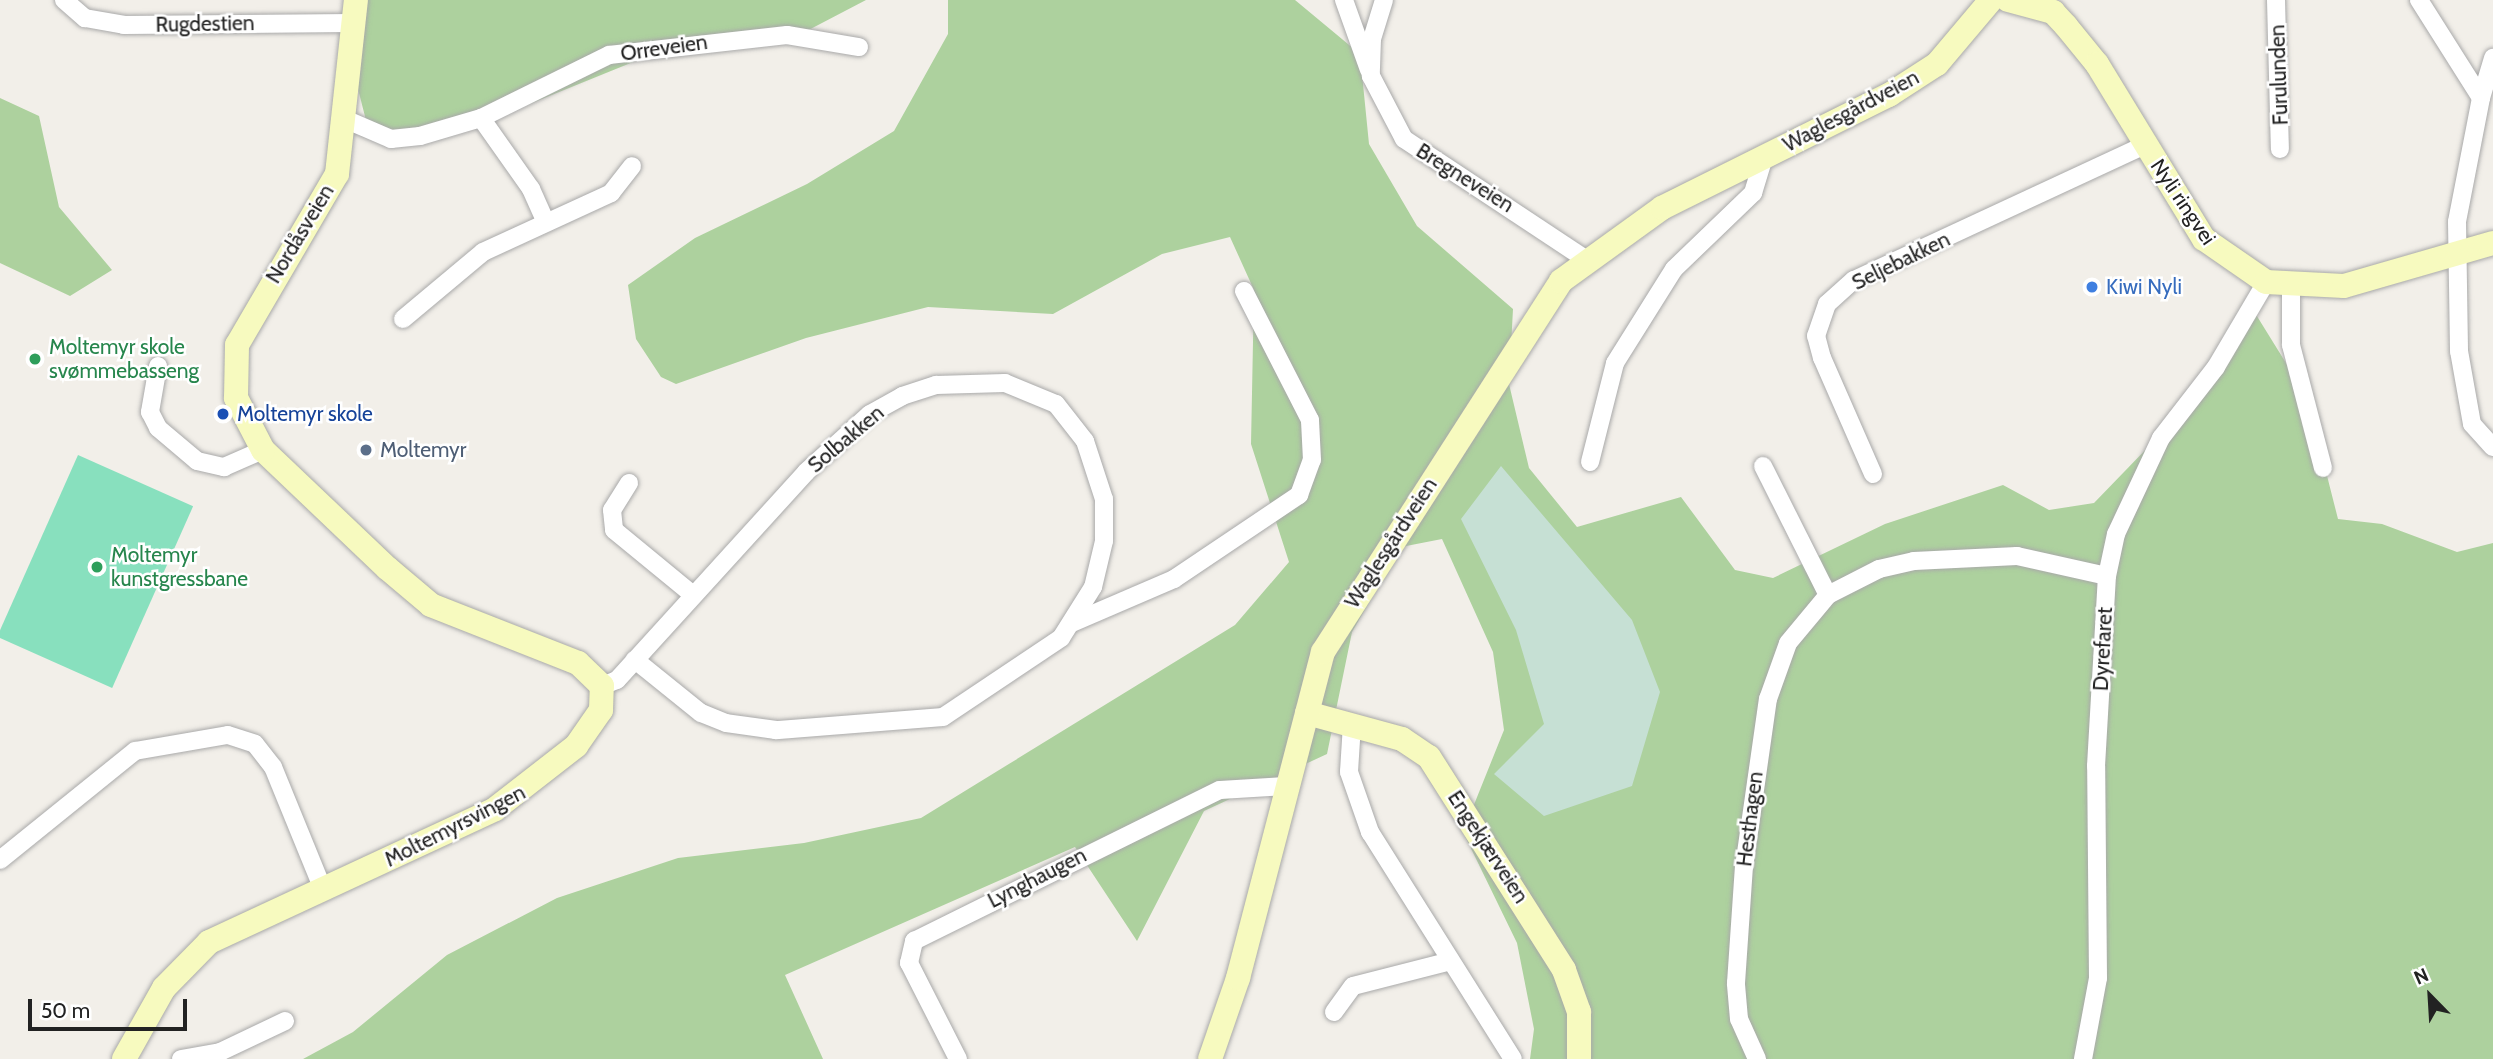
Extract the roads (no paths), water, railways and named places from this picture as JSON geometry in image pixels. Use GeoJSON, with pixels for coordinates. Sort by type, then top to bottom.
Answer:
{"type":"FeatureCollection","features":[{"type":"Feature","properties":{"kind":"main road","name":"Waglesgårdveien"},"geometry":{"type":"LineString","coordinates":[[1210,1059],[1238,978],[1323,652],[1348,608],[1494,379],[1561,281],[1585,259],[1662,208],[1764,157],[1937,64],[1991,0]]}},
{"type":"Feature","properties":{"kind":"main road"},"geometry":{"type":"LineString","coordinates":[[2008,0],[2058,6]]}},
{"type":"Feature","properties":{"kind":"main road","name":"Nyli ringvei"},"geometry":{"type":"LineString","coordinates":[[2058,6],[2097,64],[2204,239],[2266,282],[2291,288],[2344,286],[2433,263],[2493,243]]}},
{"type":"Feature","properties":{"kind":"main road","name":"Nordåsveien"},"geometry":{"type":"LineString","coordinates":[[263,450],[245,423],[233,379],[237,345],[256,307],[337,174],[347,120],[355,12]]}},
{"type":"Feature","properties":{"kind":"main road"},"geometry":{"type":"LineString","coordinates":[[263,450],[431,604],[578,663],[602,686]]}},
{"type":"Feature","properties":{"kind":"main road","name":"Moltemyrsvingen"},"geometry":{"type":"LineString","coordinates":[[124,1059],[164,988],[209,942],[322,887],[446,835],[534,785],[576,746],[601,710],[602,686]]}},
{"type":"Feature","properties":{"kind":"main road","name":"Engekjærveien"},"geometry":{"type":"LineString","coordinates":[[1307,713],[1402,738],[1429,757],[1466,810],[1575,993],[1579,1059]]}},
{"type":"Feature","properties":{"kind":"street","name":"Rugdestien"},"geometry":{"type":"LineString","coordinates":[[64,0],[85,18],[124,25],[355,12]]}},
{"type":"Feature","properties":{"kind":"street","name":"Bregneveien"},"geometry":{"type":"LineString","coordinates":[[1344,0],[1371,76],[1404,139],[1509,203],[1585,259]]}},
{"type":"Feature","properties":{"kind":"street","name":"Bregneveien"},"geometry":{"type":"LineString","coordinates":[[1371,76],[1372,39],[1384,0]]}},
{"type":"Feature","properties":{"kind":"street","name":"Furulunden"},"geometry":{"type":"LineString","coordinates":[[2276,0],[2280,149]]}},
{"type":"Feature","properties":{"kind":"street"},"geometry":{"type":"LineString","coordinates":[[2419,0],[2481,98]]}},
{"type":"Feature","properties":{"kind":"street","name":"Orreveien"},"geometry":{"type":"LineString","coordinates":[[347,120],[391,139],[481,118],[609,55],[787,35],[859,47]]}},
{"type":"Feature","properties":{"kind":"street"},"geometry":{"type":"LineString","coordinates":[[2493,58],[2481,98],[2457,222],[2463,396],[2472,424],[2493,447]]}},
{"type":"Feature","properties":{"kind":"street"},"geometry":{"type":"LineString","coordinates":[[481,118],[531,189],[546,222]]}},
{"type":"Feature","properties":{"kind":"street","name":"Seljebakken"},"geometry":{"type":"LineString","coordinates":[[1873,474],[1822,358],[1816,337],[1827,304],[1854,280],[2145,145]]}},
{"type":"Feature","properties":{"kind":"street","name":"Waglesgårdveien"},"geometry":{"type":"LineString","coordinates":[[1590,462],[1615,363],[1674,269],[1753,193],[1764,157]]}},
{"type":"Feature","properties":{"kind":"street"},"geometry":{"type":"LineString","coordinates":[[403,319],[483,253],[611,193],[632,166]]}},
{"type":"Feature","properties":{"kind":"street","name":"Dyrefaret"},"geometry":{"type":"LineString","coordinates":[[2083,1059],[2098,978],[2096,766],[2107,576],[2132,490],[2266,282]]}},
{"type":"Feature","properties":{"kind":"street"},"geometry":{"type":"LineString","coordinates":[[2291,288],[2291,345],[2323,468]]}},
{"type":"Feature","properties":{"kind":"street","name":"Solbakken"},"geometry":{"type":"LineString","coordinates":[[635,660],[701,713],[726,723],[776,730],[921,723],[971,704],[1072,623],[1174,579],[1299,495],[1312,460],[1310,420],[1244,291]]}},
{"type":"Feature","properties":{"kind":"street"},"geometry":{"type":"LineString","coordinates":[[158,366],[150,412],[158,428],[197,461],[224,467],[263,450]]}},
{"type":"Feature","properties":{"kind":"street","name":"Solbakken"},"geometry":{"type":"LineString","coordinates":[[602,686],[635,660],[692,594],[806,472],[870,414],[936,384],[1005,383],[1056,404],[1096,466],[1104,541],[1093,587],[1072,623]]}},
{"type":"Feature","properties":{"kind":"street"},"geometry":{"type":"LineString","coordinates":[[1763,466],[1828,595]]}},
{"type":"Feature","properties":{"kind":"street"},"geometry":{"type":"LineString","coordinates":[[629,483],[612,510],[614,530],[692,594]]}},
{"type":"Feature","properties":{"kind":"street","name":"Hesthagen"},"geometry":{"type":"LineString","coordinates":[[1757,1059],[1740,1019],[1736,983],[1757,763],[1768,699],[1788,643],[1828,595],[1879,569],[1973,555],[2017,556],[2107,576]]}},
{"type":"Feature","properties":{"kind":"street"},"geometry":{"type":"LineString","coordinates":[[1352,724],[1349,772],[1360,810],[1447,962],[1497,1030],[1513,1059]]}},
{"type":"Feature","properties":{"kind":"street"},"geometry":{"type":"LineString","coordinates":[[0,860],[135,751],[229,735],[256,744],[273,767],[322,887]]}},
{"type":"Feature","properties":{"kind":"street","name":"Lynghaugen"},"geometry":{"type":"LineString","coordinates":[[958,1059],[909,963],[914,941],[1220,790],[1286,786]]}},
{"type":"Feature","properties":{"kind":"street"},"geometry":{"type":"LineString","coordinates":[[1334,1012],[1353,986],[1447,962]]}},
{"type":"Feature","properties":{"kind":"street"},"geometry":{"type":"LineString","coordinates":[[181,1059],[220,1052],[285,1021]]}},
{"type":"Feature","properties":{"kind":"place","name":"Kiwi Nyli"},"geometry":{"type":"Point","coordinates":[2092,287]}},
{"type":"Feature","properties":{"kind":"place","name":"Moltemyr skole svømmebasseng"},"geometry":{"type":"Point","coordinates":[35,359]}},
{"type":"Feature","properties":{"kind":"place","name":"Moltemyr skole"},"geometry":{"type":"Point","coordinates":[223,414]}},
{"type":"Feature","properties":{"kind":"place","name":"Moltemyr"},"geometry":{"type":"Point","coordinates":[366,450]}},
{"type":"Feature","properties":{"kind":"place","name":"Moltemyr kunstgressbane"},"geometry":{"type":"Point","coordinates":[97,567]}}]}
